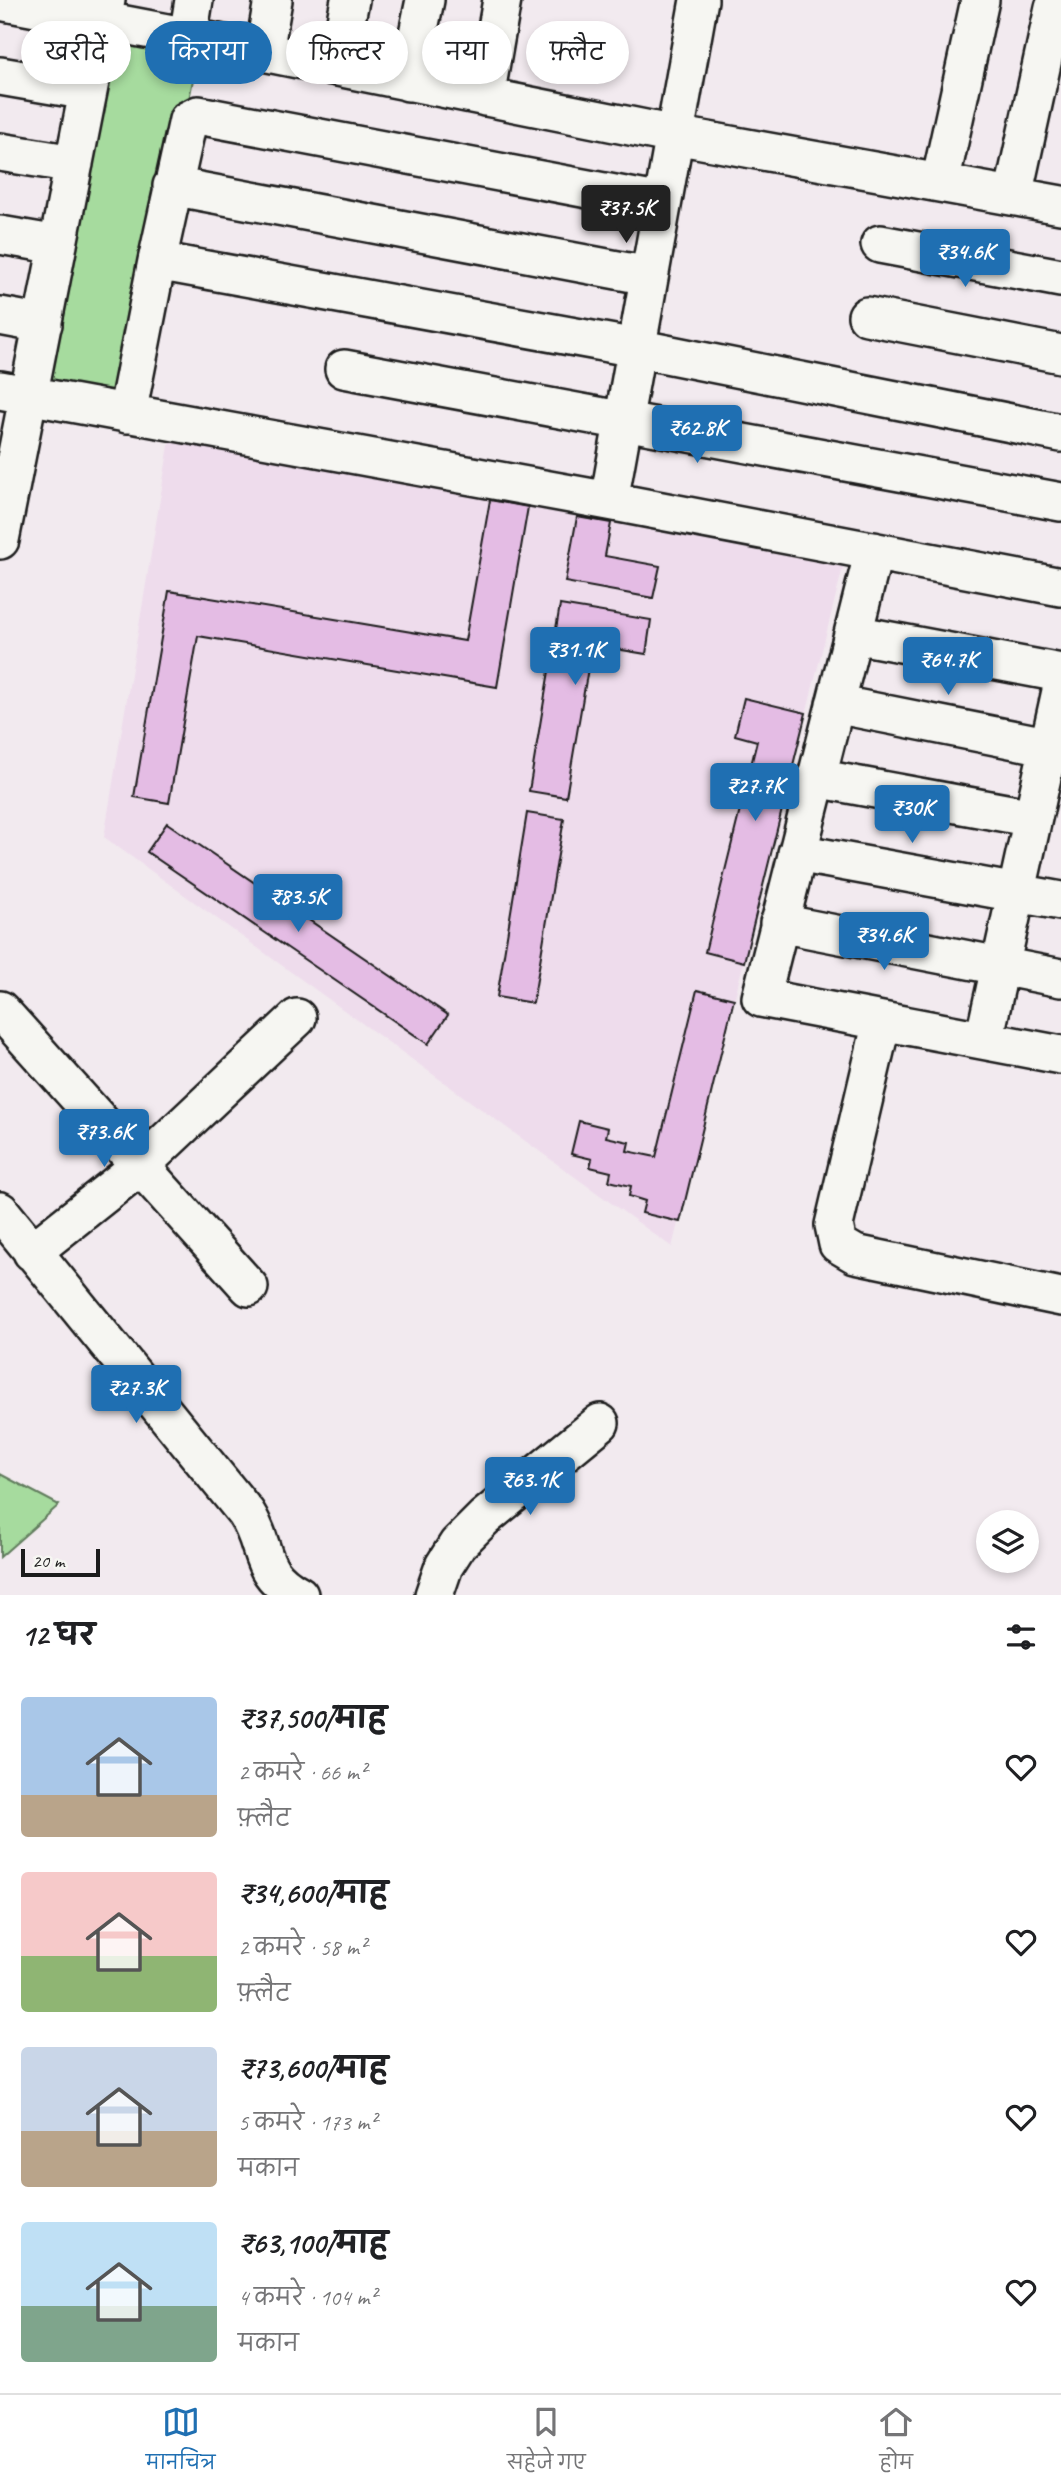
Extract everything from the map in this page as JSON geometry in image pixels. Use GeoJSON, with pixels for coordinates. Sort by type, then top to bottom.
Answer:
{"type":"FeatureCollection","features":[{"type":"Feature","properties":{"kind":"street"},"geometry":{"type":"LineString","coordinates":[[191,21],[194,0]]}},
{"type":"Feature","properties":{"kind":"street"},"geometry":{"type":"LineString","coordinates":[[269,21],[273,0]]}},
{"type":"Feature","properties":{"kind":"street"},"geometry":{"type":"LineString","coordinates":[[346,21],[350,0]]}},
{"type":"Feature","properties":{"kind":"street"},"geometry":{"type":"LineString","coordinates":[[425,0],[408,82],[675,135],[1061,205]]}},
{"type":"Feature","properties":{"kind":"street"},"geometry":{"type":"LineString","coordinates":[[485,97],[502,0]]}},
{"type":"Feature","properties":{"kind":"street"},"geometry":{"type":"LineString","coordinates":[[609,500],[699,0]]}},
{"type":"Feature","properties":{"kind":"street"},"geometry":{"type":"LineString","coordinates":[[940,183],[980,0]]}},
{"type":"Feature","properties":{"kind":"street"},"geometry":{"type":"LineString","coordinates":[[0,1],[104,10],[145,23]]}},
{"type":"Feature","properties":{"kind":"street"},"geometry":{"type":"LineString","coordinates":[[1013,195],[1046,6]]}},
{"type":"Feature","properties":{"kind":"street"},"geometry":{"type":"LineString","coordinates":[[0,540],[14,392],[43,324],[104,10]]}},
{"type":"Feature","properties":{"kind":"street"},"geometry":{"type":"LineString","coordinates":[[0,76],[88,91]]}},
{"type":"Feature","properties":{"kind":"street"},"geometry":{"type":"LineString","coordinates":[[127,414],[172,186],[188,120],[198,115],[662,203]]}},
{"type":"Feature","properties":{"kind":"street"},"geometry":{"type":"LineString","coordinates":[[0,152],[74,164]]}},
{"type":"Feature","properties":{"kind":"street"},"geometry":{"type":"LineString","coordinates":[[172,186],[649,276]]}},
{"type":"Feature","properties":{"kind":"street"},"geometry":{"type":"LineString","coordinates":[[0,235],[58,245]]}},
{"type":"Feature","properties":{"kind":"street"},"geometry":{"type":"LineString","coordinates":[[880,244],[1061,278]]}},
{"type":"Feature","properties":{"kind":"street"},"geometry":{"type":"LineString","coordinates":[[157,261],[636,348],[1061,433]]}},
{"type":"Feature","properties":{"kind":"street"},"geometry":{"type":"LineString","coordinates":[[867,316],[1061,354]]}},
{"type":"Feature","properties":{"kind":"street"},"geometry":{"type":"LineString","coordinates":[[0,317],[43,324]]}},
{"type":"Feature","properties":{"kind":"street"},"geometry":{"type":"LineString","coordinates":[[344,369],[1061,502]]}},
{"type":"Feature","properties":{"kind":"street"},"geometry":{"type":"LineString","coordinates":[[14,392],[609,500],[1061,587]]}},
{"type":"Feature","properties":{"kind":"street"},"geometry":{"type":"LineString","coordinates":[[874,551],[761,998],[1061,1055]]}},
{"type":"Feature","properties":{"kind":"street"},"geometry":{"type":"LineString","coordinates":[[853,634],[1061,673]]}},
{"type":"Feature","properties":{"kind":"street"},"geometry":{"type":"LineString","coordinates":[[984,1040],[1033,818],[1055,747],[1061,691]]}},
{"type":"Feature","properties":{"kind":"street"},"geometry":{"type":"LineString","coordinates":[[835,704],[1055,747]]}},
{"type":"Feature","properties":{"kind":"street"},"geometry":{"type":"LineString","coordinates":[[816,778],[1033,818]]}},
{"type":"Feature","properties":{"kind":"street"},"geometry":{"type":"LineString","coordinates":[[797,853],[1016,895],[1061,901]]}},
{"type":"Feature","properties":{"kind":"street"},"geometry":{"type":"LineString","coordinates":[[779,923],[1061,978]]}},
{"type":"Feature","properties":{"kind":"street"},"geometry":{"type":"LineString","coordinates":[[0,1010],[249,1287]]}},
{"type":"Feature","properties":{"kind":"street"},"geometry":{"type":"LineString","coordinates":[[32,1252],[140,1166],[298,1018]]}},
{"type":"Feature","properties":{"kind":"street"},"geometry":{"type":"LineString","coordinates":[[882,1021],[834,1225],[838,1244],[855,1254],[1061,1297]]}},
{"type":"Feature","properties":{"kind":"street"},"geometry":{"type":"LineString","coordinates":[[0,1211],[246,1513],[256,1529],[265,1562],[272,1576],[285,1588],[299,1595]]}},
{"type":"Feature","properties":{"kind":"street"},"geometry":{"type":"LineString","coordinates":[[434,1595],[444,1566],[458,1544],[484,1518],[600,1423]]}},
{"type":"Feature","properties":{"kind":"shaded area"},"geometry":{"type":"Polygon","coordinates":[[[170,439],[843,567],[672,1247],[104,837],[170,439]]]}},
{"type":"Feature","properties":{"kind":"green space"},"geometry":{"type":"Polygon","coordinates":[[[106,0],[157,21],[145,21],[145,84],[192,84],[127,414],[29,395],[90,84],[131,84],[131,21],[102,21],[106,0]]]}},
{"type":"Feature","properties":{"kind":"green space"},"geometry":{"type":"Polygon","coordinates":[[[0,1474],[59,1505],[0,1557],[0,1474]]]}},
{"type":"Feature","properties":{"kind":"building"},"geometry":{"type":"Polygon","coordinates":[[[490,500],[528,507],[497,687],[198,636],[169,803],[134,797],[169,591],[465,641],[490,500]]]}},
{"type":"Feature","properties":{"kind":"building"},"geometry":{"type":"Polygon","coordinates":[[[577,517],[611,523],[605,556],[660,566],[653,598],[565,582],[577,517]]]}},
{"type":"Feature","properties":{"kind":"building"},"geometry":{"type":"Polygon","coordinates":[[[560,605],[651,620],[646,654],[592,645],[566,797],[529,791],[560,605]]]}},
{"type":"Feature","properties":{"kind":"building"},"geometry":{"type":"Polygon","coordinates":[[[744,698],[806,713],[744,962],[705,952],[757,741],[735,735],[744,698]]]}},
{"type":"Feature","properties":{"kind":"building"},"geometry":{"type":"Polygon","coordinates":[[[527,813],[564,819],[533,1003],[497,997],[527,813]]]}},
{"type":"Feature","properties":{"kind":"building"},"geometry":{"type":"Polygon","coordinates":[[[167,823],[448,1015],[428,1044],[147,852],[167,823]]]}},
{"type":"Feature","properties":{"kind":"building"},"geometry":{"type":"Polygon","coordinates":[[[697,990],[734,999],[680,1222],[642,1213],[645,1201],[629,1196],[631,1186],[609,1181],[611,1172],[590,1167],[592,1159],[571,1154],[579,1121],[608,1128],[606,1137],[629,1142],[627,1151],[656,1157],[697,990]]]}}]}
